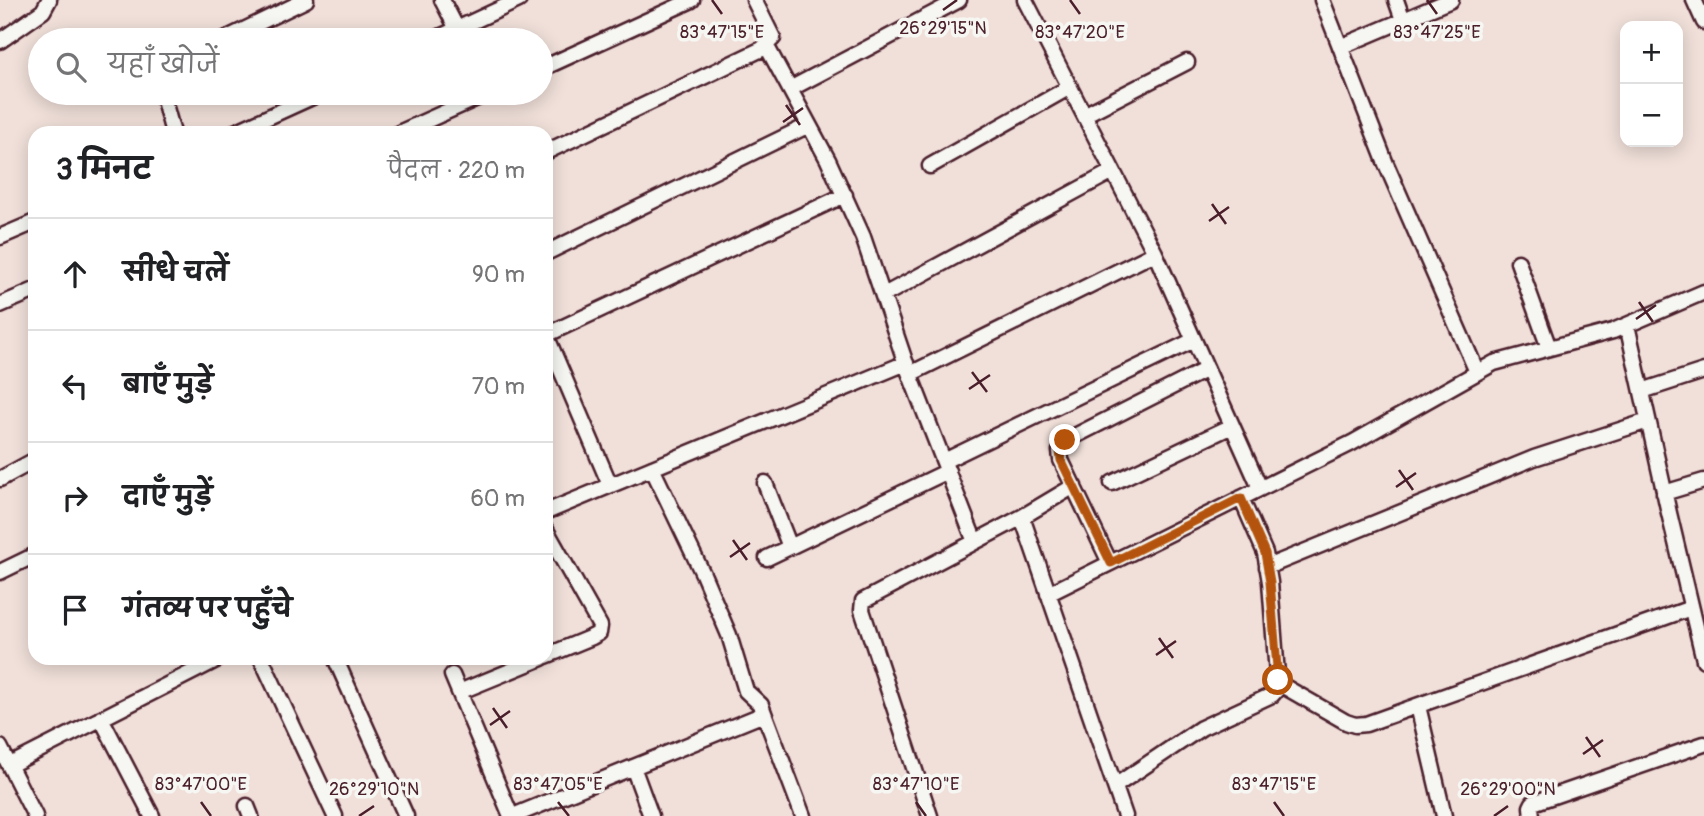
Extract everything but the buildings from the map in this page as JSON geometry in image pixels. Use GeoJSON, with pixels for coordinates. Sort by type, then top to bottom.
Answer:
{"type":"FeatureCollection","features":[{"type":"Feature","properties":{"kind":"street"},"geometry":{"type":"LineString","coordinates":[[0,41],[43,11],[49,0]]}},
{"type":"Feature","properties":{"kind":"street"},"geometry":{"type":"LineString","coordinates":[[248,28],[306,0]]}},
{"type":"Feature","properties":{"kind":"street"},"geometry":{"type":"LineString","coordinates":[[442,0],[456,28]]}},
{"type":"Feature","properties":{"kind":"street"},"geometry":{"type":"LineString","coordinates":[[459,28],[519,0]]}},
{"type":"Feature","properties":{"kind":"street"},"geometry":{"type":"LineString","coordinates":[[553,64],[692,0]]}},
{"type":"Feature","properties":{"kind":"street"},"geometry":{"type":"LineString","coordinates":[[553,149],[762,49],[774,38],[754,0]]}},
{"type":"Feature","properties":{"kind":"street"},"geometry":{"type":"LineString","coordinates":[[790,89],[959,0]]}},
{"type":"Feature","properties":{"kind":"street"},"geometry":{"type":"LineString","coordinates":[[1025,0],[1155,253],[1260,488]]}},
{"type":"Feature","properties":{"kind":"street"},"geometry":{"type":"LineString","coordinates":[[1322,0],[1386,164],[1477,372]]}},
{"type":"Feature","properties":{"kind":"street"},"geometry":{"type":"LineString","coordinates":[[1396,0],[1403,20]]}},
{"type":"Feature","properties":{"kind":"street"},"geometry":{"type":"LineString","coordinates":[[1340,47],[1451,0]]}},
{"type":"Feature","properties":{"kind":"street"},"geometry":{"type":"LineString","coordinates":[[1694,0],[1704,22]]}},
{"type":"Feature","properties":{"kind":"street"},"geometry":{"type":"LineString","coordinates":[[766,45],[810,125],[863,237],[908,368],[975,542]]}},
{"type":"Feature","properties":{"kind":"street"},"geometry":{"type":"LineString","coordinates":[[1084,115],[1187,62]]}},
{"type":"Feature","properties":{"kind":"street"},"geometry":{"type":"LineString","coordinates":[[930,166],[1070,88]]}},
{"type":"Feature","properties":{"kind":"street"},"geometry":{"type":"LineString","coordinates":[[165,105],[171,126]]}},
{"type":"Feature","properties":{"kind":"street"},"geometry":{"type":"LineString","coordinates":[[248,126],[295,105]]}},
{"type":"Feature","properties":{"kind":"street"},"geometry":{"type":"LineString","coordinates":[[415,126],[461,105]]}},
{"type":"Feature","properties":{"kind":"street"},"geometry":{"type":"LineString","coordinates":[[553,250],[810,125]]}},
{"type":"Feature","properties":{"kind":"street"},"geometry":{"type":"LineString","coordinates":[[884,295],[1113,171]]}},
{"type":"Feature","properties":{"kind":"street"},"geometry":{"type":"LineString","coordinates":[[553,332],[845,195]]}},
{"type":"Feature","properties":{"kind":"street"},"geometry":{"type":"LineString","coordinates":[[0,237],[28,225]]}},
{"type":"Feature","properties":{"kind":"street"},"geometry":{"type":"LineString","coordinates":[[553,509],[908,368],[1155,253]]}},
{"type":"Feature","properties":{"kind":"street"},"geometry":{"type":"LineString","coordinates":[[1518,262],[1549,348]]}},
{"type":"Feature","properties":{"kind":"street"},"geometry":{"type":"LineString","coordinates":[[1048,594],[1352,443],[1477,372],[1506,359],[1627,326],[1704,292]]}},
{"type":"Feature","properties":{"kind":"street"},"geometry":{"type":"LineString","coordinates":[[0,305],[28,293]]}},
{"type":"Feature","properties":{"kind":"street"},"geometry":{"type":"LineString","coordinates":[[1627,326],[1704,660]]}},
{"type":"Feature","properties":{"kind":"street"},"geometry":{"type":"LineString","coordinates":[[767,558],[1194,340]]}},
{"type":"Feature","properties":{"kind":"street"},"geometry":{"type":"LineString","coordinates":[[553,351],[610,485]]}},
{"type":"Feature","properties":{"kind":"street"},"geometry":{"type":"LineString","coordinates":[[1111,563],[1061,460],[1060,451],[1065,440],[1207,369]]}},
{"type":"Feature","properties":{"kind":"street"},"geometry":{"type":"LineString","coordinates":[[1642,391],[1704,371]]}},
{"type":"Feature","properties":{"kind":"street"},"geometry":{"type":"LineString","coordinates":[[1267,567],[1546,454],[1648,421]]}},
{"type":"Feature","properties":{"kind":"street"},"geometry":{"type":"LineString","coordinates":[[1112,484],[1233,426]]}},
{"type":"Feature","properties":{"kind":"street"},"geometry":{"type":"LineString","coordinates":[[0,479],[28,464]]}},
{"type":"Feature","properties":{"kind":"street"},"geometry":{"type":"LineString","coordinates":[[652,468],[729,635],[746,691],[758,701],[764,714],[803,816]]}},
{"type":"Feature","properties":{"kind":"street"},"geometry":{"type":"LineString","coordinates":[[1664,493],[1704,481]]}},
{"type":"Feature","properties":{"kind":"street"},"geometry":{"type":"LineString","coordinates":[[765,483],[790,547]]}},
{"type":"Feature","properties":{"kind":"street"},"geometry":{"type":"LineString","coordinates":[[930,816],[862,610],[863,601],[1022,517],[1074,486]]}},
{"type":"Feature","properties":{"kind":"street"},"geometry":{"type":"LineString","coordinates":[[1115,786],[1201,728],[1272,695],[1278,688],[1265,553],[1241,498]]}},
{"type":"Feature","properties":{"kind":"street"},"geometry":{"type":"LineString","coordinates":[[1022,517],[1125,816]]}},
{"type":"Feature","properties":{"kind":"street"},"geometry":{"type":"LineString","coordinates":[[553,542],[600,626],[599,633],[553,653]]}},
{"type":"Feature","properties":{"kind":"street"},"geometry":{"type":"LineString","coordinates":[[553,558],[560,555]]}},
{"type":"Feature","properties":{"kind":"street"},"geometry":{"type":"LineString","coordinates":[[0,572],[28,558]]}},
{"type":"Feature","properties":{"kind":"street"},"geometry":{"type":"LineString","coordinates":[[1278,683],[1346,722],[1366,724],[1691,608]]}},
{"type":"Feature","properties":{"kind":"street"},"geometry":{"type":"LineString","coordinates":[[10,765],[206,665]]}},
{"type":"Feature","properties":{"kind":"street"},"geometry":{"type":"LineString","coordinates":[[264,665],[335,816]]}},
{"type":"Feature","properties":{"kind":"street"},"geometry":{"type":"LineString","coordinates":[[338,665],[406,816]]}},
{"type":"Feature","properties":{"kind":"street"},"geometry":{"type":"LineString","coordinates":[[459,692],[525,665]]}},
{"type":"Feature","properties":{"kind":"street"},"geometry":{"type":"LineString","coordinates":[[452,676],[512,816],[764,714]]}},
{"type":"Feature","properties":{"kind":"street"},"geometry":{"type":"LineString","coordinates":[[1418,706],[1444,816]]}},
{"type":"Feature","properties":{"kind":"street"},"geometry":{"type":"LineString","coordinates":[[101,718],[152,816]]}},
{"type":"Feature","properties":{"kind":"street"},"geometry":{"type":"LineString","coordinates":[[1532,816],[1531,807],[1534,803],[1704,744]]}},
{"type":"Feature","properties":{"kind":"street"},"geometry":{"type":"LineString","coordinates":[[0,747],[35,816]]}},
{"type":"Feature","properties":{"kind":"street"},"geometry":{"type":"LineString","coordinates":[[633,767],[651,816]]}},
{"type":"Feature","properties":{"kind":"route"},"geometry":{"type":"LineString","coordinates":[[1065,440],[1060,451],[1061,460],[1111,563],[1241,498],[1265,553],[1278,680]]}}]}
